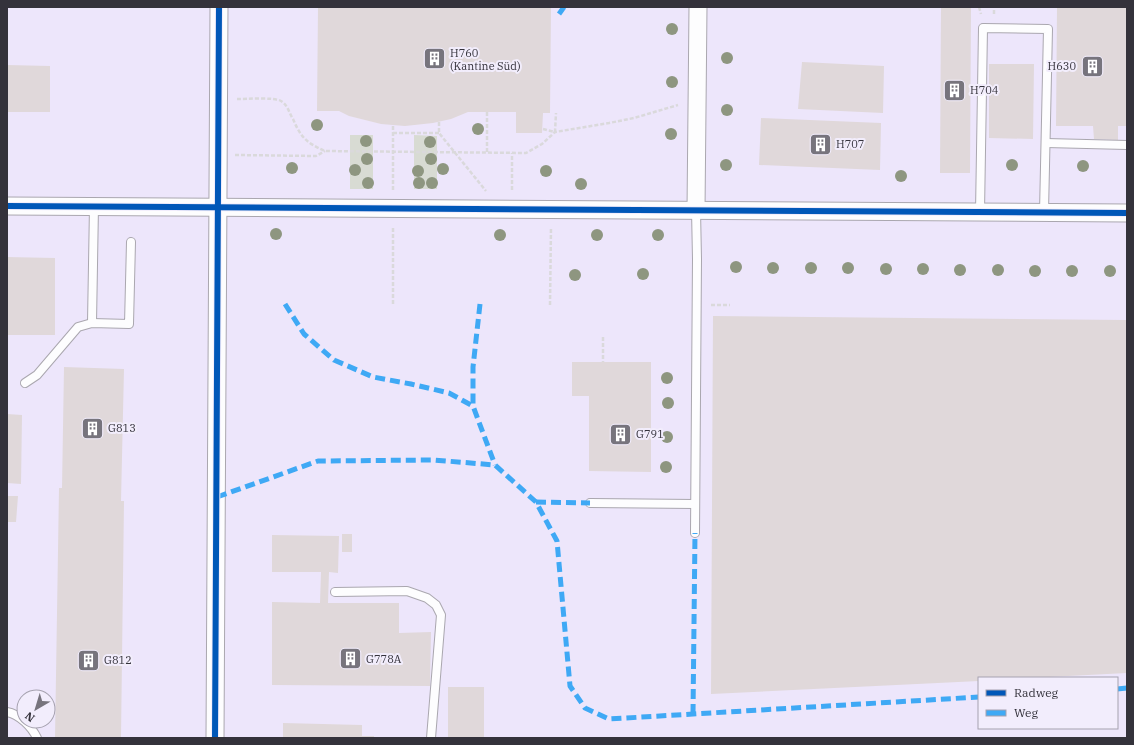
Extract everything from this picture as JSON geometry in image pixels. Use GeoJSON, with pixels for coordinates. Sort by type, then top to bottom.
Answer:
{"type":"FeatureCollection","features":[{"type":"Feature","properties":{"kind":"street"},"geometry":{"type":"LineString","coordinates":[[216,738],[219,304],[217,257],[219,207],[220,7]]}},
{"type":"Feature","properties":{"kind":"street"},"geometry":{"type":"LineString","coordinates":[[696,210],[698,7]]}},
{"type":"Feature","properties":{"kind":"street"},"geometry":{"type":"LineString","coordinates":[[7,206],[1127,213]]}},
{"type":"Feature","properties":{"kind":"lane"},"geometry":{"type":"LineString","coordinates":[[980,212],[983,28],[1048,29],[1044,212]]}},
{"type":"Feature","properties":{"kind":"lane"},"geometry":{"type":"LineString","coordinates":[[1046,143],[1127,145]]}},
{"type":"Feature","properties":{"kind":"lane"},"geometry":{"type":"LineString","coordinates":[[92,323],[94,206]]}},
{"type":"Feature","properties":{"kind":"lane"},"geometry":{"type":"LineString","coordinates":[[695,533],[697,305],[696,210]]}},
{"type":"Feature","properties":{"kind":"lane"},"geometry":{"type":"LineString","coordinates":[[25,383],[38,375],[78,327],[92,323],[129,324],[131,242]]}},
{"type":"Feature","properties":{"kind":"lane"},"geometry":{"type":"LineString","coordinates":[[590,503],[695,504]]}},
{"type":"Feature","properties":{"kind":"lane"},"geometry":{"type":"LineString","coordinates":[[335,592],[407,591],[427,598],[436,605],[441,616],[431,738]]}},
{"type":"Feature","properties":{"kind":"lane"},"geometry":{"type":"LineString","coordinates":[[7,712],[13,713],[34,730],[37,738]]}},
{"type":"Feature","properties":{"kind":"path"},"geometry":{"type":"LineString","coordinates":[[219,98],[273,99],[281,101],[287,107],[302,136],[312,146],[325,151],[526,153],[542,144],[555,132],[556,113]]}},
{"type":"Feature","properties":{"kind":"path"},"geometry":{"type":"LineString","coordinates":[[542,129],[555,132],[634,118],[676,105],[697,105]]}},
{"type":"Feature","properties":{"kind":"path"},"geometry":{"type":"LineString","coordinates":[[487,112],[487,152]]}},
{"type":"Feature","properties":{"kind":"path"},"geometry":{"type":"LineString","coordinates":[[439,122],[439,133],[506,209]]}},
{"type":"Feature","properties":{"kind":"path"},"geometry":{"type":"LineString","coordinates":[[393,125],[393,208]]}},
{"type":"Feature","properties":{"kind":"path"},"geometry":{"type":"LineString","coordinates":[[393,133],[439,133]]}},
{"type":"Feature","properties":{"kind":"path"},"geometry":{"type":"LineString","coordinates":[[219,155],[316,156],[325,151]]}},
{"type":"Feature","properties":{"kind":"path"},"geometry":{"type":"LineString","coordinates":[[506,209],[512,153]]}},
{"type":"Feature","properties":{"kind":"path"},"geometry":{"type":"LineString","coordinates":[[392,304],[393,238]]}},
{"type":"Feature","properties":{"kind":"path"},"geometry":{"type":"LineString","coordinates":[[550,240],[550,305]]}},
{"type":"Feature","properties":{"kind":"path"},"geometry":{"type":"LineString","coordinates":[[697,305],[730,305]]}},
{"type":"Feature","properties":{"kind":"path"},"geometry":{"type":"LineString","coordinates":[[603,337],[603,362]]}},
{"type":"Feature","properties":{"kind":"shaded area"},"geometry":{"type":"Polygon","coordinates":[[[7,7],[1127,7],[1127,738],[7,738],[7,7]]]}},
{"type":"Feature","properties":{"kind":"shaded area"},"geometry":{"type":"Polygon","coordinates":[[[350,135],[373,135],[373,189],[350,189],[350,135]]]}},
{"type":"Feature","properties":{"kind":"shaded area"},"geometry":{"type":"Polygon","coordinates":[[[414,135],[437,136],[437,189],[414,189],[414,135]]]}},
{"type":"Feature","properties":{"kind":"building","name":"H760 (Kantine Süd)"},"geometry":{"type":"Polygon","coordinates":[[[318,7],[551,7],[550,113],[543,113],[542,133],[516,133],[516,112],[468,112],[451,119],[433,123],[405,126],[381,124],[349,116],[339,111],[317,111],[318,7]]]}},
{"type":"Feature","properties":{"kind":"building","name":"H704"},"geometry":{"type":"Polygon","coordinates":[[[941,7],[971,7],[970,173],[940,173],[941,7]]]}},
{"type":"Feature","properties":{"kind":"building","name":"H630"},"geometry":{"type":"Polygon","coordinates":[[[1057,7],[1127,7],[1127,126],[1118,126],[1118,140],[1094,139],[1093,126],[1056,126],[1057,7]]]}},
{"type":"Feature","properties":{"kind":"building","name":"H707"},"geometry":{"type":"Polygon","coordinates":[[[802,62],[884,66],[883,113],[798,109],[802,62]]]}},
{"type":"Feature","properties":{"kind":"building"},"geometry":{"type":"Polygon","coordinates":[[[989,64],[1034,64],[1033,139],[989,138],[989,64]]]}},
{"type":"Feature","properties":{"kind":"building"},"geometry":{"type":"Polygon","coordinates":[[[7,65],[50,66],[50,112],[7,112],[7,65]]]}},
{"type":"Feature","properties":{"kind":"building","name":"H707"},"geometry":{"type":"Polygon","coordinates":[[[761,118],[881,123],[880,170],[759,165],[761,118]]]}},
{"type":"Feature","properties":{"kind":"building"},"geometry":{"type":"Polygon","coordinates":[[[7,257],[55,258],[55,335],[7,335],[7,257]]]}},
{"type":"Feature","properties":{"kind":"building"},"geometry":{"type":"Polygon","coordinates":[[[713,316],[1127,320],[1127,673],[1049,677],[978,677],[978,681],[711,694],[713,316]]]}},
{"type":"Feature","properties":{"kind":"building","name":"G791"},"geometry":{"type":"Polygon","coordinates":[[[572,362],[651,362],[651,472],[589,471],[589,396],[572,396],[572,362]]]}},
{"type":"Feature","properties":{"kind":"building"},"geometry":{"type":"Polygon","coordinates":[[[64,367],[124,369],[121,501],[124,501],[121,738],[55,738],[59,488],[62,488],[64,367]]]}},
{"type":"Feature","properties":{"kind":"building"},"geometry":{"type":"Polygon","coordinates":[[[7,414],[22,415],[21,484],[7,483],[7,414]]]}},
{"type":"Feature","properties":{"kind":"building"},"geometry":{"type":"Polygon","coordinates":[[[7,496],[18,496],[16,522],[7,522],[7,496]]]}},
{"type":"Feature","properties":{"kind":"building"},"geometry":{"type":"Polygon","coordinates":[[[342,534],[352,534],[352,552],[342,552],[342,534]]]}},
{"type":"Feature","properties":{"kind":"building","name":"G778A"},"geometry":{"type":"Polygon","coordinates":[[[272,535],[339,536],[338,573],[329,572],[328,603],[399,603],[399,633],[431,632],[430,686],[272,685],[272,602],[320,603],[321,572],[272,572],[272,535]]]}},
{"type":"Feature","properties":{"kind":"building"},"geometry":{"type":"Polygon","coordinates":[[[448,687],[484,687],[484,738],[448,738],[448,687]]]}},
{"type":"Feature","properties":{"kind":"building"},"geometry":{"type":"Polygon","coordinates":[[[283,723],[362,725],[362,736],[374,736],[374,738],[283,738],[283,723]]]}},
{"type":"Feature","properties":{"kind":"marked path"},"geometry":{"type":"LineString","coordinates":[[559,14],[564,7]]}},
{"type":"Feature","properties":{"kind":"marked path"},"geometry":{"type":"LineString","coordinates":[[285,304],[304,334],[334,360],[373,377],[449,393],[473,406]]}},
{"type":"Feature","properties":{"kind":"marked path"},"geometry":{"type":"LineString","coordinates":[[480,304],[473,367],[473,406],[495,465]]}},
{"type":"Feature","properties":{"kind":"marked path"},"geometry":{"type":"LineString","coordinates":[[217,497],[318,461],[434,460],[495,465],[536,502],[557,541],[570,686],[585,708],[609,719],[978,697]]}},
{"type":"Feature","properties":{"kind":"marked path"},"geometry":{"type":"LineString","coordinates":[[536,502],[590,503]]}},
{"type":"Feature","properties":{"kind":"marked path"},"geometry":{"type":"LineString","coordinates":[[693,714],[695,533]]}},
{"type":"Feature","properties":{"kind":"marked path"},"geometry":{"type":"LineString","coordinates":[[1118,689],[1127,688]]}},
{"type":"Feature","properties":{"kind":"cycle path"},"geometry":{"type":"LineString","coordinates":[[215,738],[219,7]]}},
{"type":"Feature","properties":{"kind":"cycle path"},"geometry":{"type":"LineString","coordinates":[[7,206],[1127,213]]}},
{"type":"Feature","properties":{"kind":"place","name":"H760 (Kantine Süd)"},"geometry":{"type":"Point","coordinates":[434,59]}},
{"type":"Feature","properties":{"kind":"place","name":"H630"},"geometry":{"type":"Point","coordinates":[1092,66]}},
{"type":"Feature","properties":{"kind":"place","name":"H704"},"geometry":{"type":"Point","coordinates":[955,90]}},
{"type":"Feature","properties":{"kind":"place","name":"H707"},"geometry":{"type":"Point","coordinates":[820,144]}},
{"type":"Feature","properties":{"kind":"place","name":"G813"},"geometry":{"type":"Point","coordinates":[93,428]}},
{"type":"Feature","properties":{"kind":"place","name":"G791"},"geometry":{"type":"Point","coordinates":[620,434]}},
{"type":"Feature","properties":{"kind":"place","name":"G778A"},"geometry":{"type":"Point","coordinates":[351,659]}},
{"type":"Feature","properties":{"kind":"place","name":"G812"},"geometry":{"type":"Point","coordinates":[89,660]}}]}
